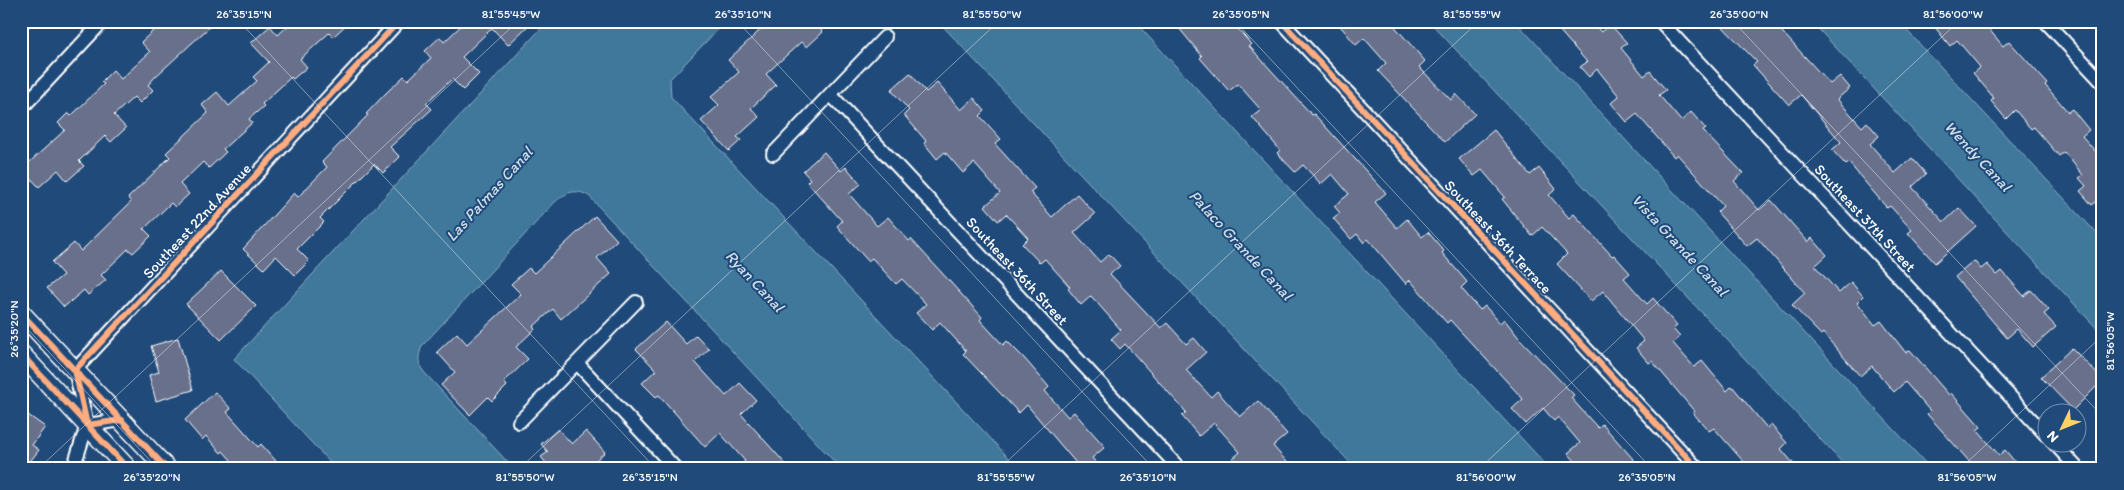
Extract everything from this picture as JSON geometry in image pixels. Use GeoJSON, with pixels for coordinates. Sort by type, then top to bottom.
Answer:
{"type":"FeatureCollection","features":[{"type":"Feature","properties":{"kind":"street"},"geometry":{"type":"LineString","coordinates":[[21,110],[103,21]]}},
{"type":"Feature","properties":{"kind":"street","name":"Southeast 22nd Avenue"},"geometry":{"type":"LineString","coordinates":[[76,370],[399,21]]}},
{"type":"Feature","properties":{"kind":"street","name":"Southeast 36th Terrace"},"geometry":{"type":"LineString","coordinates":[[1281,21],[1698,469]]}},
{"type":"Feature","properties":{"kind":"street","name":"Southeast 37th Street"},"geometry":{"type":"LineString","coordinates":[[1660,21],[2036,424]]}},
{"type":"Feature","properties":{"kind":"street"},"geometry":{"type":"LineString","coordinates":[[2045,21],[2103,83]]}},
{"type":"Feature","properties":{"kind":"street"},"geometry":{"type":"LineString","coordinates":[[773,154],[885,37]]}},
{"type":"Feature","properties":{"kind":"street","name":"Southeast 36th Street"},"geometry":{"type":"LineString","coordinates":[[831,95],[1180,469]]}},
{"type":"Feature","properties":{"kind":"street"},"geometry":{"type":"LineString","coordinates":[[519,422],[636,302]]}},
{"type":"Feature","properties":{"kind":"street"},"geometry":{"type":"LineString","coordinates":[[21,313],[167,469]]}},
{"type":"Feature","properties":{"kind":"street"},"geometry":{"type":"LineString","coordinates":[[21,354],[128,469]]}},
{"type":"Feature","properties":{"kind":"street"},"geometry":{"type":"LineString","coordinates":[[578,363],[676,469]]}},
{"type":"Feature","properties":{"kind":"street"},"geometry":{"type":"LineString","coordinates":[[74,469],[87,425],[76,370]]}},
{"type":"Feature","properties":{"kind":"street"},"geometry":{"type":"LineString","coordinates":[[87,425],[122,420]]}},
{"type":"Feature","properties":{"kind":"street"},"geometry":{"type":"LineString","coordinates":[[2062,452],[2078,469]]}},
{"type":"Feature","properties":{"kind":"water"},"geometry":{"type":"Polygon","coordinates":[[[548,21],[726,21],[670,79],[671,97],[1019,469],[841,469],[589,196],[579,192],[571,192],[554,203],[422,346],[420,353],[419,363],[424,372],[514,469],[336,469],[234,359],[548,21]]]}},
{"type":"Feature","properties":{"kind":"water","name":"Palaco Grande Canal"},"geometry":{"type":"Polygon","coordinates":[[[938,21],[1134,21],[1550,469],[1356,469],[938,21]]]}},
{"type":"Feature","properties":{"kind":"water","name":"Vista Grande Canal"},"geometry":{"type":"Polygon","coordinates":[[[1429,21],[1515,21],[1931,469],[1848,469],[1429,21]]]}},
{"type":"Feature","properties":{"kind":"water","name":"Wendy Canal"},"geometry":{"type":"Polygon","coordinates":[[[1811,21],[1898,21],[2103,240],[2103,335],[1811,21]]]}},
{"type":"Feature","properties":{"kind":"building"},"geometry":{"type":"Polygon","coordinates":[[[164,21],[216,21],[155,77],[148,85],[153,90],[140,103],[134,97],[114,115],[126,128],[111,142],[105,136],[79,161],[84,166],[67,181],[58,170],[39,187],[22,169],[65,130],[58,123],[68,113],[71,116],[104,84],[101,82],[113,70],[121,79],[150,52],[141,42],[164,21]]]}},
{"type":"Feature","properties":{"kind":"building"},"geometry":{"type":"Polygon","coordinates":[[[293,21],[350,21],[333,37],[329,33],[300,59],[307,67],[293,79],[291,77],[262,104],[264,106],[249,119],[252,123],[223,149],[226,152],[209,168],[203,162],[180,184],[189,194],[175,207],[171,203],[144,229],[151,236],[133,253],[128,249],[101,275],[106,280],[88,295],[84,290],[64,307],[47,288],[63,275],[52,262],[74,243],[81,251],[131,202],[128,198],[170,157],[166,153],[208,113],[202,105],[217,92],[229,106],[257,81],[253,77],[269,62],[251,43],[270,26],[278,35],[293,21]]]}},
{"type":"Feature","properties":{"kind":"building"},"geometry":{"type":"Polygon","coordinates":[[[466,21],[533,21],[508,45],[492,28],[462,57],[479,74],[463,90],[452,79],[426,103],[432,109],[390,147],[400,157],[383,173],[374,164],[320,218],[324,222],[297,249],[309,261],[295,275],[276,256],[264,269],[243,249],[294,193],[298,197],[327,167],[322,162],[368,115],[366,114],[386,93],[404,76],[408,80],[431,58],[425,51],[440,37],[444,42],[466,21]]]}},
{"type":"Feature","properties":{"kind":"building"},"geometry":{"type":"Polygon","coordinates":[[[770,21],[813,21],[823,32],[807,47],[801,42],[766,74],[776,85],[751,108],[759,117],[737,137],[741,140],[729,151],[701,121],[719,105],[711,97],[739,72],[728,60],[770,21]]]}},
{"type":"Feature","properties":{"kind":"building"},"geometry":{"type":"Polygon","coordinates":[[[1173,21],[1231,21],[1251,44],[1249,46],[1386,193],[1375,202],[1397,228],[1407,219],[1422,237],[1428,232],[1444,251],[1442,253],[1467,282],[1461,288],[1480,310],[1485,306],[1500,323],[1504,319],[1519,338],[1574,395],[1571,398],[1598,428],[1602,424],[1642,469],[1582,469],[1568,453],[1580,443],[1558,417],[1554,421],[1543,408],[1526,424],[1512,409],[1523,399],[1450,320],[1447,323],[1410,280],[1406,284],[1368,239],[1364,243],[1357,234],[1351,239],[1333,218],[1340,213],[1334,206],[1349,194],[1332,174],[1321,184],[1303,165],[1295,172],[1277,153],[1280,150],[1252,117],[1261,110],[1238,84],[1229,91],[1200,58],[1202,56],[1173,21]]]}},
{"type":"Feature","properties":{"kind":"building"},"geometry":{"type":"Polygon","coordinates":[[[1336,21],[1390,21],[1425,61],[1419,67],[1451,100],[1456,94],[1475,114],[1445,142],[1378,71],[1386,63],[1364,38],[1356,45],[1336,21]]]}},
{"type":"Feature","properties":{"kind":"building"},"geometry":{"type":"Polygon","coordinates":[[[1551,21],[1591,21],[1601,32],[1610,24],[1627,43],[1621,48],[1644,76],[1650,71],[1666,90],[1659,95],[1681,121],[1691,112],[1706,129],[1703,131],[1743,173],[1734,181],[1759,210],[1771,200],[1808,242],[1812,238],[1827,255],[1815,266],[1839,293],[1851,282],[1863,296],[1857,302],[1875,325],[1881,321],[1906,353],[1910,350],[1949,395],[1951,393],[1981,427],[1977,430],[1999,455],[2005,450],[2021,469],[1976,469],[1927,414],[1930,411],[1905,382],[1894,392],[1872,366],[1860,376],[1823,333],[1821,335],[1792,305],[1805,293],[1757,238],[1747,246],[1717,212],[1723,206],[1677,154],[1674,157],[1637,114],[1627,122],[1611,103],[1619,96],[1597,69],[1589,77],[1580,67],[1587,62],[1551,21]]]}},
{"type":"Feature","properties":{"kind":"building"},"geometry":{"type":"Polygon","coordinates":[[[1717,21],[1772,21],[1830,84],[1840,76],[1850,88],[1837,99],[1862,127],[1867,122],[1879,136],[1870,144],[1895,173],[1912,158],[1926,174],[1912,187],[1944,222],[1959,208],[1976,226],[1935,263],[1908,233],[1912,230],[1890,206],[1887,208],[1849,163],[1846,165],[1832,150],[1841,142],[1801,95],[1789,105],[1753,65],[1757,62],[1717,21]]]}},
{"type":"Feature","properties":{"kind":"building"},"geometry":{"type":"Polygon","coordinates":[[[1930,21],[1982,21],[2003,46],[2009,41],[2047,83],[2045,85],[2068,112],[2072,109],[2089,130],[2082,136],[2103,160],[2103,197],[2092,205],[2080,191],[2086,186],[2079,178],[2083,175],[2064,152],[2059,156],[2034,127],[2031,129],[2015,110],[2006,119],[1991,101],[1994,98],[1973,73],[1980,67],[1957,40],[1950,46],[1930,21]]]}},
{"type":"Feature","properties":{"kind":"building"},"geometry":{"type":"Polygon","coordinates":[[[910,73],[926,92],[937,83],[961,110],[974,98],[985,111],[980,116],[1001,139],[995,144],[1035,188],[1030,192],[1052,217],[1077,194],[1095,214],[1074,233],[1100,262],[1109,254],[1120,266],[1110,274],[1161,328],[1167,323],[1186,344],[1194,338],[1206,352],[1186,370],[1211,397],[1217,391],[1240,417],[1258,401],[1287,434],[1273,446],[1293,469],[1235,469],[1229,462],[1240,452],[1214,423],[1199,436],[1182,416],[1186,412],[1125,344],[1120,349],[1111,339],[1121,330],[1091,296],[1081,305],[1068,289],[1070,287],[1045,259],[1040,263],[1022,244],[1028,238],[1006,214],[998,221],[985,206],[1000,193],[974,163],[963,173],[945,152],[937,159],[924,143],[926,141],[904,115],[909,110],[891,90],[910,73]]]}},
{"type":"Feature","properties":{"kind":"building"},"geometry":{"type":"Polygon","coordinates":[[[1494,130],[1530,175],[1539,168],[1556,189],[1549,195],[1569,218],[1574,214],[1630,273],[1624,278],[1647,304],[1653,298],[1677,326],[1673,329],[1680,337],[1673,343],[1694,367],[1702,361],[1727,391],[1732,386],[1767,428],[1771,425],[1787,443],[1781,449],[1793,463],[1787,469],[1750,469],[1714,428],[1709,431],[1652,361],[1649,363],[1636,348],[1644,341],[1603,291],[1591,301],[1557,264],[1567,254],[1542,227],[1532,236],[1502,199],[1505,197],[1482,170],[1474,176],[1459,159],[1494,130]]]}},
{"type":"Feature","properties":{"kind":"building"},"geometry":{"type":"Polygon","coordinates":[[[824,152],[841,171],[846,167],[861,184],[849,194],[877,226],[888,217],[909,241],[911,239],[982,317],[980,320],[1003,345],[1007,341],[1024,358],[1049,387],[1045,391],[1068,417],[1074,412],[1105,447],[1092,458],[1102,469],[1081,469],[1027,405],[1019,413],[963,354],[966,351],[940,322],[932,330],[916,313],[926,304],[902,279],[896,284],[872,258],[868,261],[837,226],[842,221],[807,182],[810,179],[803,171],[824,152]]]}},
{"type":"Feature","properties":{"kind":"building"},"geometry":{"type":"Polygon","coordinates":[[[595,216],[617,240],[597,258],[611,274],[561,319],[553,309],[533,327],[535,329],[516,347],[528,359],[504,382],[507,386],[492,401],[488,397],[470,415],[441,385],[455,372],[437,352],[457,333],[467,344],[521,294],[511,284],[529,268],[534,273],[595,216]]]}},
{"type":"Feature","properties":{"kind":"building"},"geometry":{"type":"Polygon","coordinates":[[[1974,261],[1981,269],[1987,264],[1997,275],[2002,271],[2024,296],[2031,290],[2049,310],[2044,314],[2056,327],[2033,347],[2017,329],[2007,338],[1955,277],[1974,261]]]}},
{"type":"Feature","properties":{"kind":"building"},"geometry":{"type":"Polygon","coordinates":[[[221,271],[256,306],[221,340],[186,304],[221,271]]]}},
{"type":"Feature","properties":{"kind":"building"},"geometry":{"type":"Polygon","coordinates":[[[666,322],[686,344],[696,335],[709,349],[695,362],[726,396],[740,383],[756,400],[741,414],[790,469],[736,469],[745,461],[720,433],[705,447],[659,395],[656,397],[642,383],[656,370],[636,349],[666,322]]]}},
{"type":"Feature","properties":{"kind":"building"},"geometry":{"type":"Polygon","coordinates":[[[178,338],[193,390],[156,401],[149,375],[159,372],[151,346],[178,338]]]}},
{"type":"Feature","properties":{"kind":"building"},"geometry":{"type":"Polygon","coordinates":[[[2072,348],[2103,380],[2081,402],[2065,402],[2041,377],[2072,348]]]}},
{"type":"Feature","properties":{"kind":"building"},"geometry":{"type":"Polygon","coordinates":[[[215,392],[231,409],[227,412],[258,447],[261,444],[283,469],[239,469],[206,436],[202,440],[185,420],[215,392]]]}},
{"type":"Feature","properties":{"kind":"building"},"geometry":{"type":"Polygon","coordinates":[[[21,410],[45,427],[32,445],[39,450],[24,469],[21,469],[21,410]]]}},
{"type":"Feature","properties":{"kind":"building"},"geometry":{"type":"Polygon","coordinates":[[[558,429],[572,444],[586,431],[605,452],[586,469],[551,469],[541,457],[548,452],[541,444],[558,429]]]}},
{"type":"Feature","properties":{"kind":"cycle path"},"geometry":{"type":"LineString","coordinates":[[122,420],[87,425],[75,370],[399,21]]}},
{"type":"Feature","properties":{"kind":"cycle path"},"geometry":{"type":"LineString","coordinates":[[1281,21],[1698,469]]}},
{"type":"Feature","properties":{"kind":"cycle path"},"geometry":{"type":"LineString","coordinates":[[21,313],[167,469]]}},
{"type":"Feature","properties":{"kind":"cycle path"},"geometry":{"type":"LineString","coordinates":[[21,354],[128,469]]}},
{"type":"Feature","properties":{"kind":"water label","name":"Las Palmas Canal"},"geometry":{"type":"Point","coordinates":[489,194]}},
{"type":"Feature","properties":{"kind":"water label","name":"Ryan Canal"},"geometry":{"type":"Point","coordinates":[755,281]}}]}
